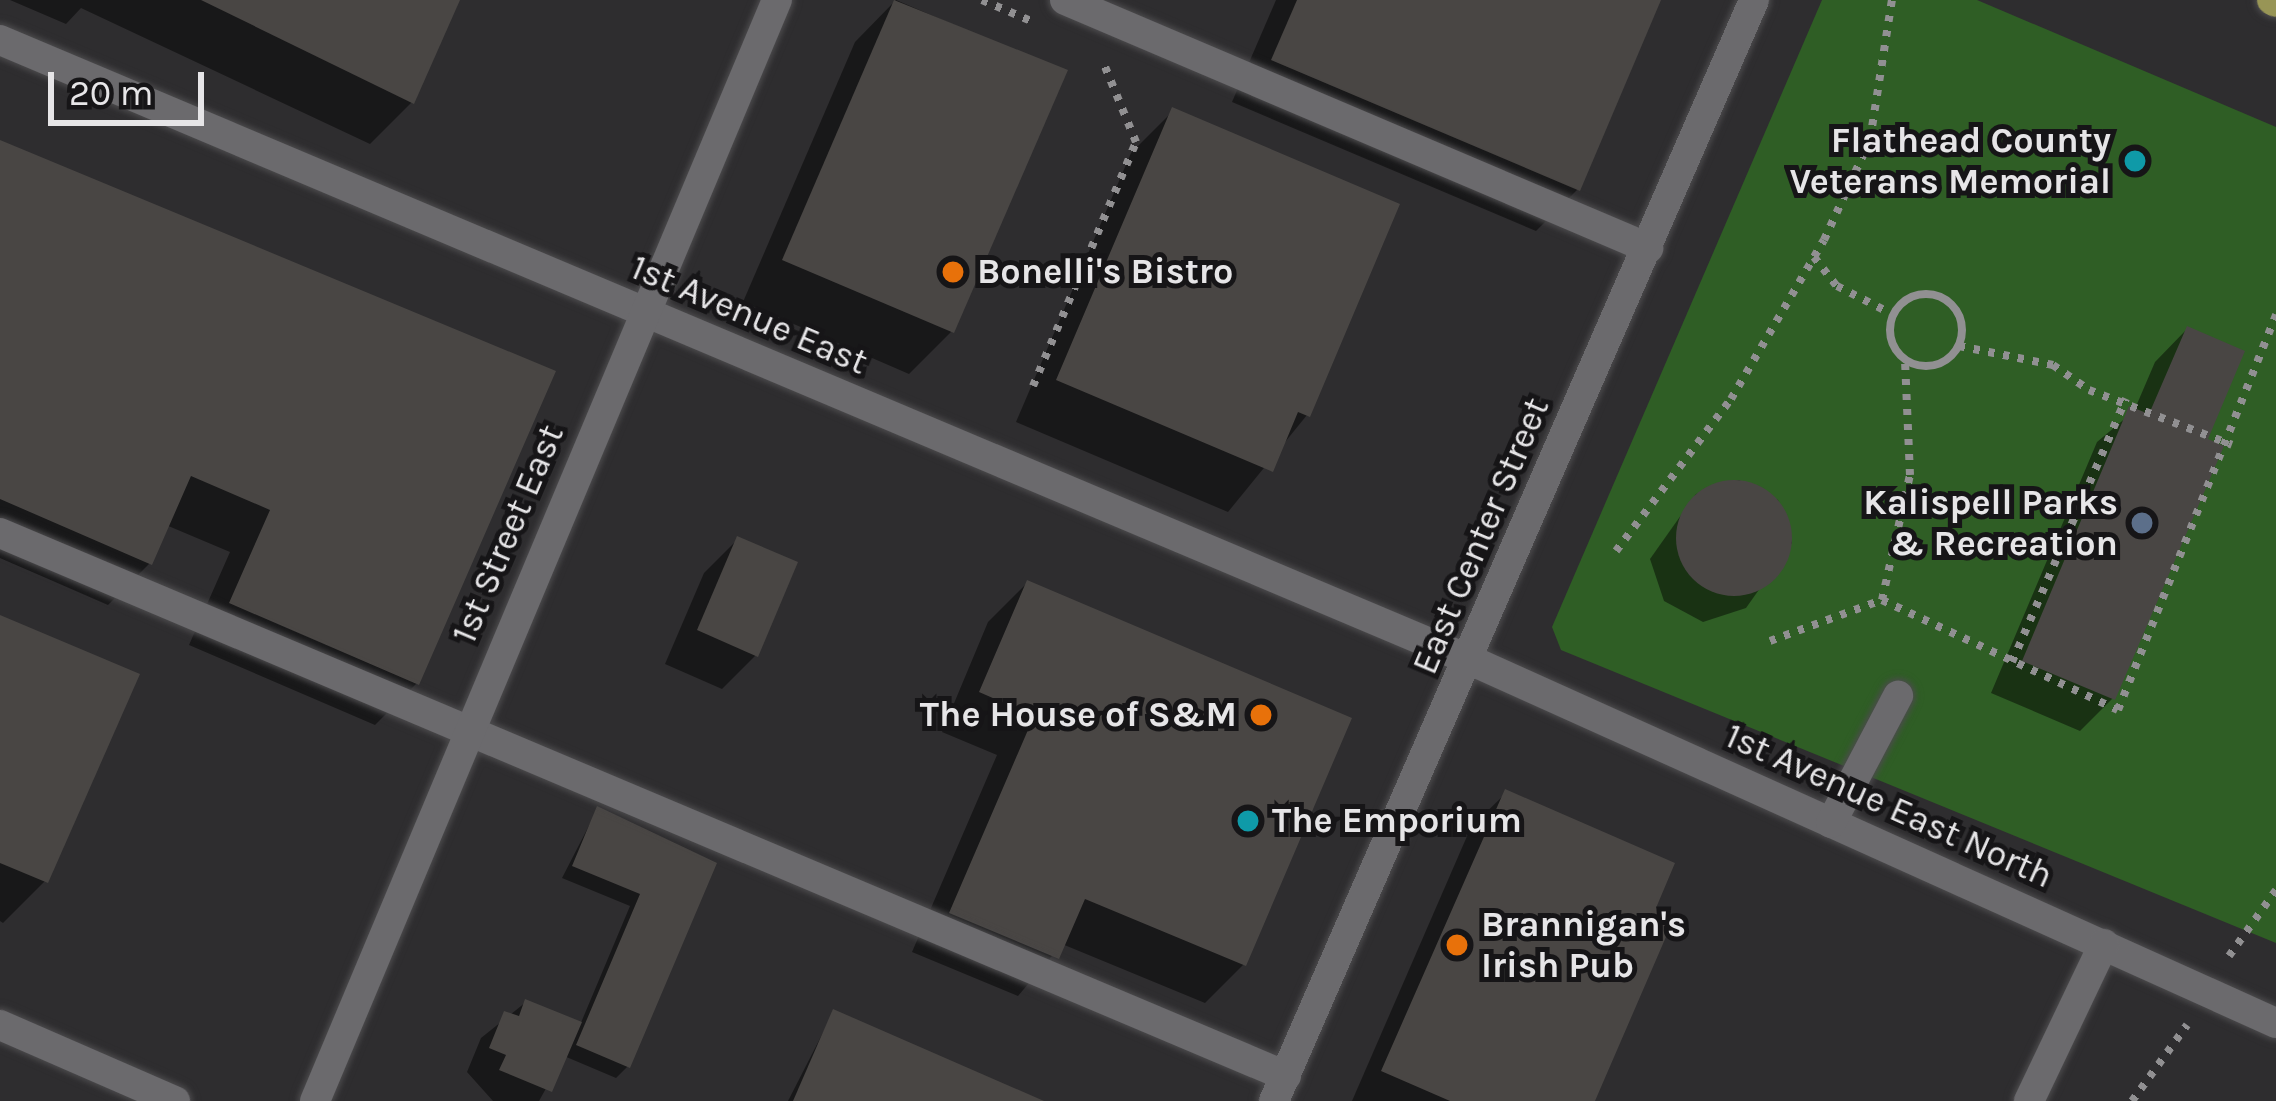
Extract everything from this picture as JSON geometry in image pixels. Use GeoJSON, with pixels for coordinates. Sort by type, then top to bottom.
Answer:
{"type":"FeatureCollection","features":[{"type":"Feature","properties":{"kind":"street","name":"1st Street East"},"geometry":{"type":"LineString","coordinates":[[315,1101],[777,0]]}},
{"type":"Feature","properties":{"kind":"street"},"geometry":{"type":"LineString","coordinates":[[1065,0],[1648,248]]}},
{"type":"Feature","properties":{"kind":"street","name":"East Center Street"},"geometry":{"type":"LineString","coordinates":[[1280,1088],[1754,0]]}},
{"type":"Feature","properties":{"kind":"street","name":"1st Avenue East"},"geometry":{"type":"LineString","coordinates":[[0,40],[1470,660]]}},
{"type":"Feature","properties":{"kind":"street"},"geometry":{"type":"LineString","coordinates":[[0,533],[467,730],[1280,1088]]}},
{"type":"Feature","properties":{"kind":"street","name":"1st Avenue East North"},"geometry":{"type":"LineString","coordinates":[[1470,660],[2276,1023]]}},
{"type":"Feature","properties":{"kind":"street"},"geometry":{"type":"LineString","coordinates":[[1831,824],[1898,696]]}},
{"type":"Feature","properties":{"kind":"street"},"geometry":{"type":"LineString","coordinates":[[2029,1101],[2104,944]]}},
{"type":"Feature","properties":{"kind":"street"},"geometry":{"type":"LineString","coordinates":[[0,1025],[175,1101]]}},
{"type":"Feature","properties":{"kind":"path"},"geometry":{"type":"LineString","coordinates":[[982,0],[1037,23]]}},
{"type":"Feature","properties":{"kind":"path"},"geometry":{"type":"LineString","coordinates":[[1017,15],[1023,0]]}},
{"type":"Feature","properties":{"kind":"path"},"geometry":{"type":"LineString","coordinates":[[1616,551],[1731,399],[1814,257],[1870,140],[1892,0]]}},
{"type":"Feature","properties":{"kind":"path"},"geometry":{"type":"LineString","coordinates":[[1033,386],[1136,142],[1097,49]]}},
{"type":"Feature","properties":{"kind":"path"},"geometry":{"type":"LineString","coordinates":[[1814,257],[1837,286],[1892,314]]}},
{"type":"Feature","properties":{"kind":"path"},"geometry":{"type":"LineString","coordinates":[[1892,314],[1918,294],[1941,297],[1958,312],[1959,346],[1941,364],[1905,361]]}},
{"type":"Feature","properties":{"kind":"path"},"geometry":{"type":"LineString","coordinates":[[1882,600],[1910,475],[1905,361],[1891,340],[1892,314]]}},
{"type":"Feature","properties":{"kind":"path"},"geometry":{"type":"LineString","coordinates":[[2012,663],[2118,710],[2232,446],[2276,314]]}},
{"type":"Feature","properties":{"kind":"path"},"geometry":{"type":"LineString","coordinates":[[1959,346],[2054,365],[2232,446]]}},
{"type":"Feature","properties":{"kind":"path"},"geometry":{"type":"LineString","coordinates":[[2012,663],[2126,399]]}},
{"type":"Feature","properties":{"kind":"path"},"geometry":{"type":"LineString","coordinates":[[1770,641],[1882,600],[2009,652],[2012,663]]}},
{"type":"Feature","properties":{"kind":"green space"},"geometry":{"type":"Polygon","coordinates":[[[1822,0],[1977,0],[2276,127],[2276,943],[1561,650],[1552,627],[1822,0]]]}},
{"type":"Feature","properties":{"kind":"building"},"geometry":{"type":"Polygon","coordinates":[[[201,0],[460,0],[414,104],[201,0]]]}},
{"type":"Feature","properties":{"kind":"building"},"geometry":{"type":"Polygon","coordinates":[[[894,0],[1068,70],[954,333],[782,260],[894,0]]]}},
{"type":"Feature","properties":{"kind":"building"},"geometry":{"type":"Polygon","coordinates":[[[1297,0],[1661,0],[1580,191],[1271,60],[1297,0]]]}},
{"type":"Feature","properties":{"kind":"building"},"geometry":{"type":"Polygon","coordinates":[[[1172,107],[1400,204],[1310,417],[1298,412],[1273,472],[1056,380],[1172,107]]]}},
{"type":"Feature","properties":{"kind":"building"},"geometry":{"type":"Polygon","coordinates":[[[0,140],[556,371],[419,685],[229,603],[270,510],[191,476],[152,565],[0,499],[0,140]]]}},
{"type":"Feature","properties":{"kind":"building"},"geometry":{"type":"Polygon","coordinates":[[[2187,326],[2245,351],[2208,439],[2224,446],[2115,700],[2022,661],[2129,406],[2149,414],[2187,326]]]}},
{"type":"Feature","properties":{"kind":"building"},"geometry":{"type":"Polygon","coordinates":[[[1734,480],[1756,484],[1775,497],[1788,516],[1792,538],[1788,560],[1775,579],[1756,592],[1734,596],[1712,592],[1693,579],[1680,560],[1676,538],[1680,516],[1693,497],[1712,484],[1734,480]]]}},
{"type":"Feature","properties":{"kind":"building"},"geometry":{"type":"Polygon","coordinates":[[[737,536],[798,562],[758,657],[697,630],[737,536]]]}},
{"type":"Feature","properties":{"kind":"building"},"geometry":{"type":"Polygon","coordinates":[[[1027,580],[1352,718],[1246,966],[1085,899],[1059,959],[949,913],[1034,716],[979,692],[1027,580]]]}},
{"type":"Feature","properties":{"kind":"building"},"geometry":{"type":"Polygon","coordinates":[[[0,615],[140,674],[48,883],[0,863],[0,615]]]}},
{"type":"Feature","properties":{"kind":"building"},"geometry":{"type":"Polygon","coordinates":[[[1505,789],[1675,863],[1656,908],[1675,916],[1595,1101],[1450,1101],[1381,1071],[1505,789]]]}},
{"type":"Feature","properties":{"kind":"building"},"geometry":{"type":"Polygon","coordinates":[[[597,806],[717,863],[630,1068],[576,1045],[640,894],[572,866],[597,806]]]}},
{"type":"Feature","properties":{"kind":"building"},"geometry":{"type":"Polygon","coordinates":[[[525,999],[582,1022],[552,1092],[499,1070],[506,1055],[489,1048],[504,1011],[519,1016],[525,999]]]}},
{"type":"Feature","properties":{"kind":"building"},"geometry":{"type":"Polygon","coordinates":[[[833,1009],[1044,1101],[793,1101],[833,1009]]]}},
{"type":"Feature","properties":{"kind":"place","name":"Flathead County Veterans Memorial"},"geometry":{"type":"Point","coordinates":[2135,161]}},
{"type":"Feature","properties":{"kind":"place","name":"Bonelli's Bistro"},"geometry":{"type":"Point","coordinates":[953,272]}},
{"type":"Feature","properties":{"kind":"place","name":"Kalispell Parks & Recreation"},"geometry":{"type":"Point","coordinates":[2142,523]}},
{"type":"Feature","properties":{"kind":"place","name":"The House of S&M"},"geometry":{"type":"Point","coordinates":[1261,715]}},
{"type":"Feature","properties":{"kind":"place","name":"The Emporium"},"geometry":{"type":"Point","coordinates":[1248,821]}},
{"type":"Feature","properties":{"kind":"place","name":"Brannigan's Irish Pub"},"geometry":{"type":"Point","coordinates":[1457,945]}}]}
